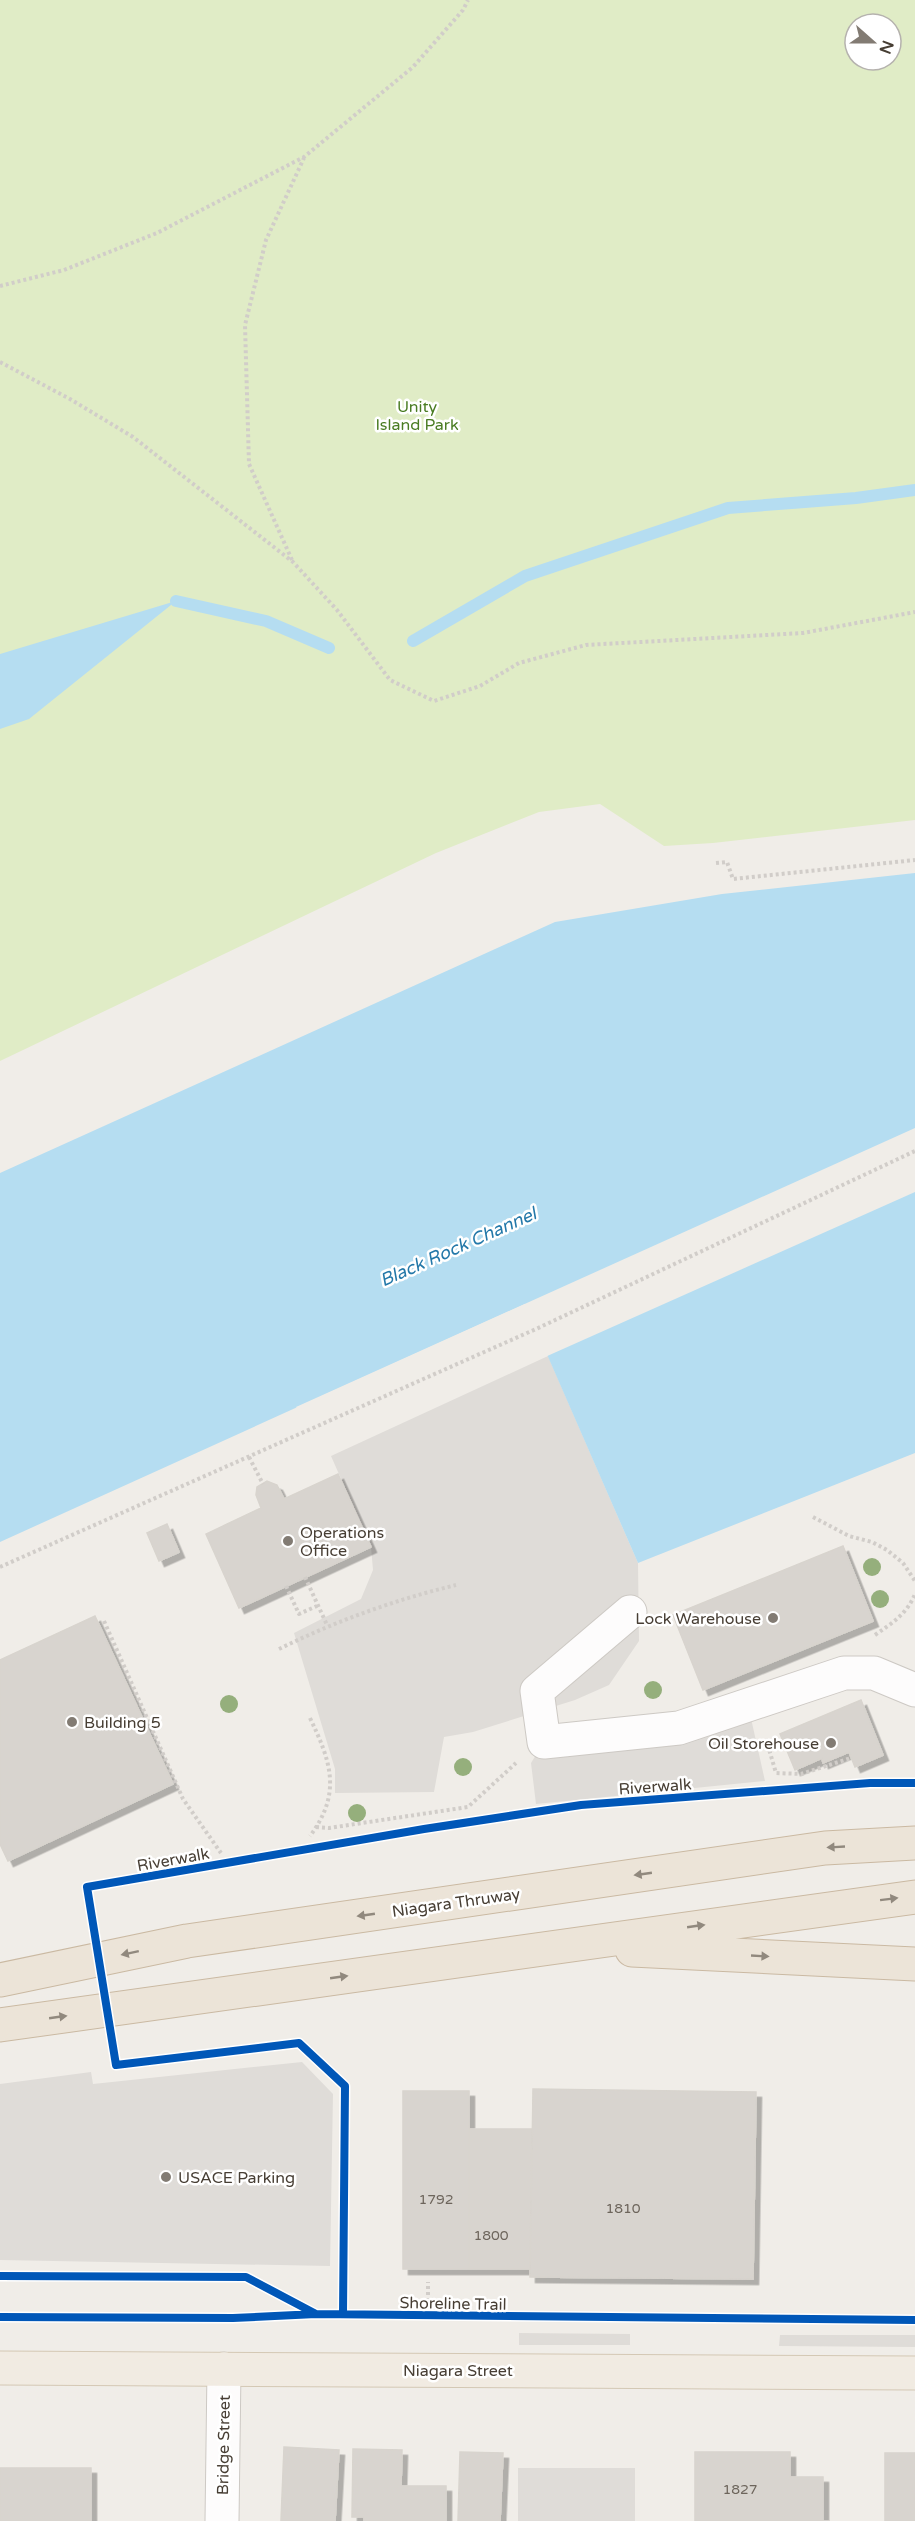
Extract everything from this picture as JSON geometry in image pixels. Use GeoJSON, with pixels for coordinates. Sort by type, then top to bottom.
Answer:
{"type":"FeatureCollection","features":[{"type":"Feature","properties":{"kind":"highway"},"geometry":{"type":"LineString","coordinates":[[880,1845],[915,1835]]}},
{"type":"Feature","properties":{"kind":"highway","name":"Niagara Thruway"},"geometry":{"type":"LineString","coordinates":[[0,1980],[187,1941],[825,1848],[915,1843]]}},
{"type":"Feature","properties":{"kind":"highway"},"geometry":{"type":"LineString","coordinates":[[0,2025],[915,1897]]}},
{"type":"Feature","properties":{"kind":"highway"},"geometry":{"type":"LineString","coordinates":[[555,1946],[915,1964]]}},
{"type":"Feature","properties":{"kind":"main road","name":"Niagara Street"},"geometry":{"type":"LineString","coordinates":[[0,2368],[915,2373]]}},
{"type":"Feature","properties":{"kind":"street"},"geometry":{"type":"LineString","coordinates":[[630,1612],[537,1691],[544,1742],[679,1728],[844,1673],[874,1673],[915,1690]]}},
{"type":"Feature","properties":{"kind":"street","name":"Bridge Street"},"geometry":{"type":"LineString","coordinates":[[222,2521],[224,2369]]}},
{"type":"Feature","properties":{"kind":"path"},"geometry":{"type":"LineString","coordinates":[[0,286],[64,270],[157,233],[304,157],[413,67],[463,10],[468,0]]}},
{"type":"Feature","properties":{"kind":"path"},"geometry":{"type":"LineString","coordinates":[[293,562],[249,464],[245,325],[266,240],[304,157]]}},
{"type":"Feature","properties":{"kind":"path"},"geometry":{"type":"LineString","coordinates":[[0,362],[70,399],[133,438],[293,562],[337,610],[390,680],[434,701],[480,686],[519,663],[586,645],[803,633],[915,612]]}},
{"type":"Feature","properties":{"kind":"path"},"geometry":{"type":"LineString","coordinates":[[716,863],[727,862],[733,879],[915,860]]}},
{"type":"Feature","properties":{"kind":"path"},"geometry":{"type":"LineString","coordinates":[[0,1567],[536,1329],[915,1151]]}},
{"type":"Feature","properties":{"kind":"path"},"geometry":{"type":"LineString","coordinates":[[249,1456],[263,1484]]}},
{"type":"Feature","properties":{"kind":"path"},"geometry":{"type":"LineString","coordinates":[[813,1517],[849,1536],[872,1542],[887,1550],[903,1563],[915,1581]]}},
{"type":"Feature","properties":{"kind":"path"},"geometry":{"type":"LineString","coordinates":[[305,1577],[327,1625]]}},
{"type":"Feature","properties":{"kind":"path"},"geometry":{"type":"LineString","coordinates":[[279,1649],[327,1625],[411,1596],[456,1585]]}},
{"type":"Feature","properties":{"kind":"path"},"geometry":{"type":"LineString","coordinates":[[286,1586],[299,1614],[317,1606]]}},
{"type":"Feature","properties":{"kind":"path"},"geometry":{"type":"LineString","coordinates":[[104,1621],[183,1799],[221,1854]]}},
{"type":"Feature","properties":{"kind":"path"},"geometry":{"type":"LineString","coordinates":[[754,1703],[776,1773],[801,1774],[851,1758]]}},
{"type":"Feature","properties":{"kind":"path"},"geometry":{"type":"LineString","coordinates":[[310,1718],[322,1744],[330,1781],[330,1798],[310,1836]]}},
{"type":"Feature","properties":{"kind":"path"},"geometry":{"type":"LineString","coordinates":[[316,1827],[329,1828],[468,1807],[520,1759]]}},
{"type":"Feature","properties":{"kind":"path"},"geometry":{"type":"LineString","coordinates":[[428,2282],[428,2307]]}},
{"type":"Feature","properties":{"kind":"green space","name":"Unity Island Park"},"geometry":{"type":"Polygon","coordinates":[[[0,0],[915,0],[915,820],[713,843],[664,846],[600,804],[539,812],[436,853],[0,1061],[0,0]]]}},
{"type":"Feature","properties":{"kind":"shaded area"},"geometry":{"type":"Polygon","coordinates":[[[548,1356],[638,1563],[639,1641],[609,1685],[575,1700],[473,1732],[444,1737],[434,1792],[335,1793],[335,1769],[294,1633],[361,1599],[373,1570],[371,1547],[331,1456],[548,1356]]]}},
{"type":"Feature","properties":{"kind":"shaded area"},"geometry":{"type":"Polygon","coordinates":[[[748,1705],[765,1781],[536,1804],[531,1763],[544,1742],[748,1705]]]}},
{"type":"Feature","properties":{"kind":"shaded area","name":"USACE Parking"},"geometry":{"type":"Polygon","coordinates":[[[302,2062],[333,2094],[330,2266],[0,2260],[0,2084],[91,2072],[93,2084],[302,2062]]]}},
{"type":"Feature","properties":{"kind":"shaded area"},"geometry":{"type":"Polygon","coordinates":[[[519,2333],[630,2334],[630,2345],[519,2345],[519,2333]]]}},
{"type":"Feature","properties":{"kind":"shaded area"},"geometry":{"type":"Polygon","coordinates":[[[780,2335],[915,2335],[915,2347],[779,2346],[780,2335]]]}},
{"type":"Feature","properties":{"kind":"shaded area"},"geometry":{"type":"Polygon","coordinates":[[[518,2468],[635,2468],[635,2521],[518,2521],[518,2468]]]}},
{"type":"Feature","properties":{"kind":"water"},"geometry":{"type":"Polygon","coordinates":[[[176,601],[29,719],[0,729],[0,654],[176,601]]]}},
{"type":"Feature","properties":{"kind":"water","name":"Black Rock Channel"},"geometry":{"type":"Polygon","coordinates":[[[915,873],[915,1453],[638,1563],[525,1304],[0,1542],[0,1173],[555,922],[722,894],[915,873]]]}},
{"type":"Feature","properties":{"kind":"pier"},"geometry":{"type":"Polygon","coordinates":[[[915,1128],[915,1192],[545,1357],[524,1308],[298,1410],[296,1407],[915,1128]]]}},
{"type":"Feature","properties":{"kind":"building","name":"Operations Office"},"geometry":{"type":"Polygon","coordinates":[[[338,1474],[371,1547],[239,1608],[206,1534],[261,1508],[256,1495],[257,1487],[267,1481],[277,1485],[284,1499],[338,1474]]]}},
{"type":"Feature","properties":{"kind":"building"},"geometry":{"type":"Polygon","coordinates":[[[167,1524],[179,1552],[159,1561],[147,1533],[167,1524]]]}},
{"type":"Feature","properties":{"kind":"building","name":"Lock Warehouse"},"geometry":{"type":"Polygon","coordinates":[[[843,1546],[873,1621],[703,1690],[673,1615],[843,1546]]]}},
{"type":"Feature","properties":{"kind":"building","name":"Building 5"},"geometry":{"type":"Polygon","coordinates":[[[95,1616],[173,1784],[8,1861],[0,1844],[0,1660],[95,1616]]]}},
{"type":"Feature","properties":{"kind":"building","name":"Oil Storehouse"},"geometry":{"type":"Polygon","coordinates":[[[861,1700],[883,1755],[855,1767],[849,1752],[823,1763],[822,1758],[795,1770],[780,1734],[861,1700]]]}},
{"type":"Feature","properties":{"kind":"building"},"geometry":{"type":"Polygon","coordinates":[[[533,2089],[756,2092],[753,2279],[530,2277],[533,2089]]]}},
{"type":"Feature","properties":{"kind":"building"},"geometry":{"type":"Polygon","coordinates":[[[403,2091],[469,2091],[469,2269],[403,2269],[403,2091]]]}},
{"type":"Feature","properties":{"kind":"building"},"geometry":{"type":"Polygon","coordinates":[[[469,2129],[532,2129],[530,2269],[469,2269],[469,2129]]]}},
{"type":"Feature","properties":{"kind":"building"},"geometry":{"type":"Polygon","coordinates":[[[284,2447],[339,2450],[335,2521],[281,2521],[284,2447]]]}},
{"type":"Feature","properties":{"kind":"building"},"geometry":{"type":"Polygon","coordinates":[[[353,2449],[402,2450],[401,2486],[446,2486],[446,2521],[364,2521],[364,2517],[352,2517],[353,2449]]]}},
{"type":"Feature","properties":{"kind":"building"},"geometry":{"type":"Polygon","coordinates":[[[460,2452],[503,2453],[500,2521],[458,2521],[460,2452]]]}},
{"type":"Feature","properties":{"kind":"building"},"geometry":{"type":"Polygon","coordinates":[[[695,2452],[790,2452],[790,2477],[823,2477],[823,2521],[695,2521],[695,2452]]]}},
{"type":"Feature","properties":{"kind":"building"},"geometry":{"type":"Polygon","coordinates":[[[885,2453],[915,2453],[915,2521],[885,2521],[885,2453]]]}},
{"type":"Feature","properties":{"kind":"building"},"geometry":{"type":"Polygon","coordinates":[[[0,2468],[91,2468],[91,2521],[0,2521],[0,2468]]]}},
{"type":"Feature","properties":{"kind":"waterway"},"geometry":{"type":"LineString","coordinates":[[413,641],[525,576],[728,508],[856,498],[915,490]]}},
{"type":"Feature","properties":{"kind":"waterway"},"geometry":{"type":"LineString","coordinates":[[176,601],[266,621],[329,648]]}},
{"type":"Feature","properties":{"kind":"cycle path","name":"Riverwalk"},"geometry":{"type":"LineString","coordinates":[[343,2314],[345,2086],[299,2043],[116,2065],[87,1887],[424,1829],[581,1805],[870,1783],[915,1783]]}},
{"type":"Feature","properties":{"kind":"cycle path"},"geometry":{"type":"LineString","coordinates":[[0,2276],[246,2277],[316,2314]]}},
{"type":"Feature","properties":{"kind":"cycle path","name":"Shoreline Trail"},"geometry":{"type":"LineString","coordinates":[[0,2317],[233,2318],[316,2314],[915,2320]]}},
{"type":"Feature","properties":{"kind":"place","name":"Operations Office"},"geometry":{"type":"Point","coordinates":[288,1541]}},
{"type":"Feature","properties":{"kind":"place","name":"Lock Warehouse"},"geometry":{"type":"Point","coordinates":[773,1618]}},
{"type":"Feature","properties":{"kind":"place","name":"Building 5"},"geometry":{"type":"Point","coordinates":[72,1722]}},
{"type":"Feature","properties":{"kind":"place","name":"Oil Storehouse"},"geometry":{"type":"Point","coordinates":[831,1743]}},
{"type":"Feature","properties":{"kind":"place","name":"USACE Parking"},"geometry":{"type":"Point","coordinates":[166,2177]}}]}
